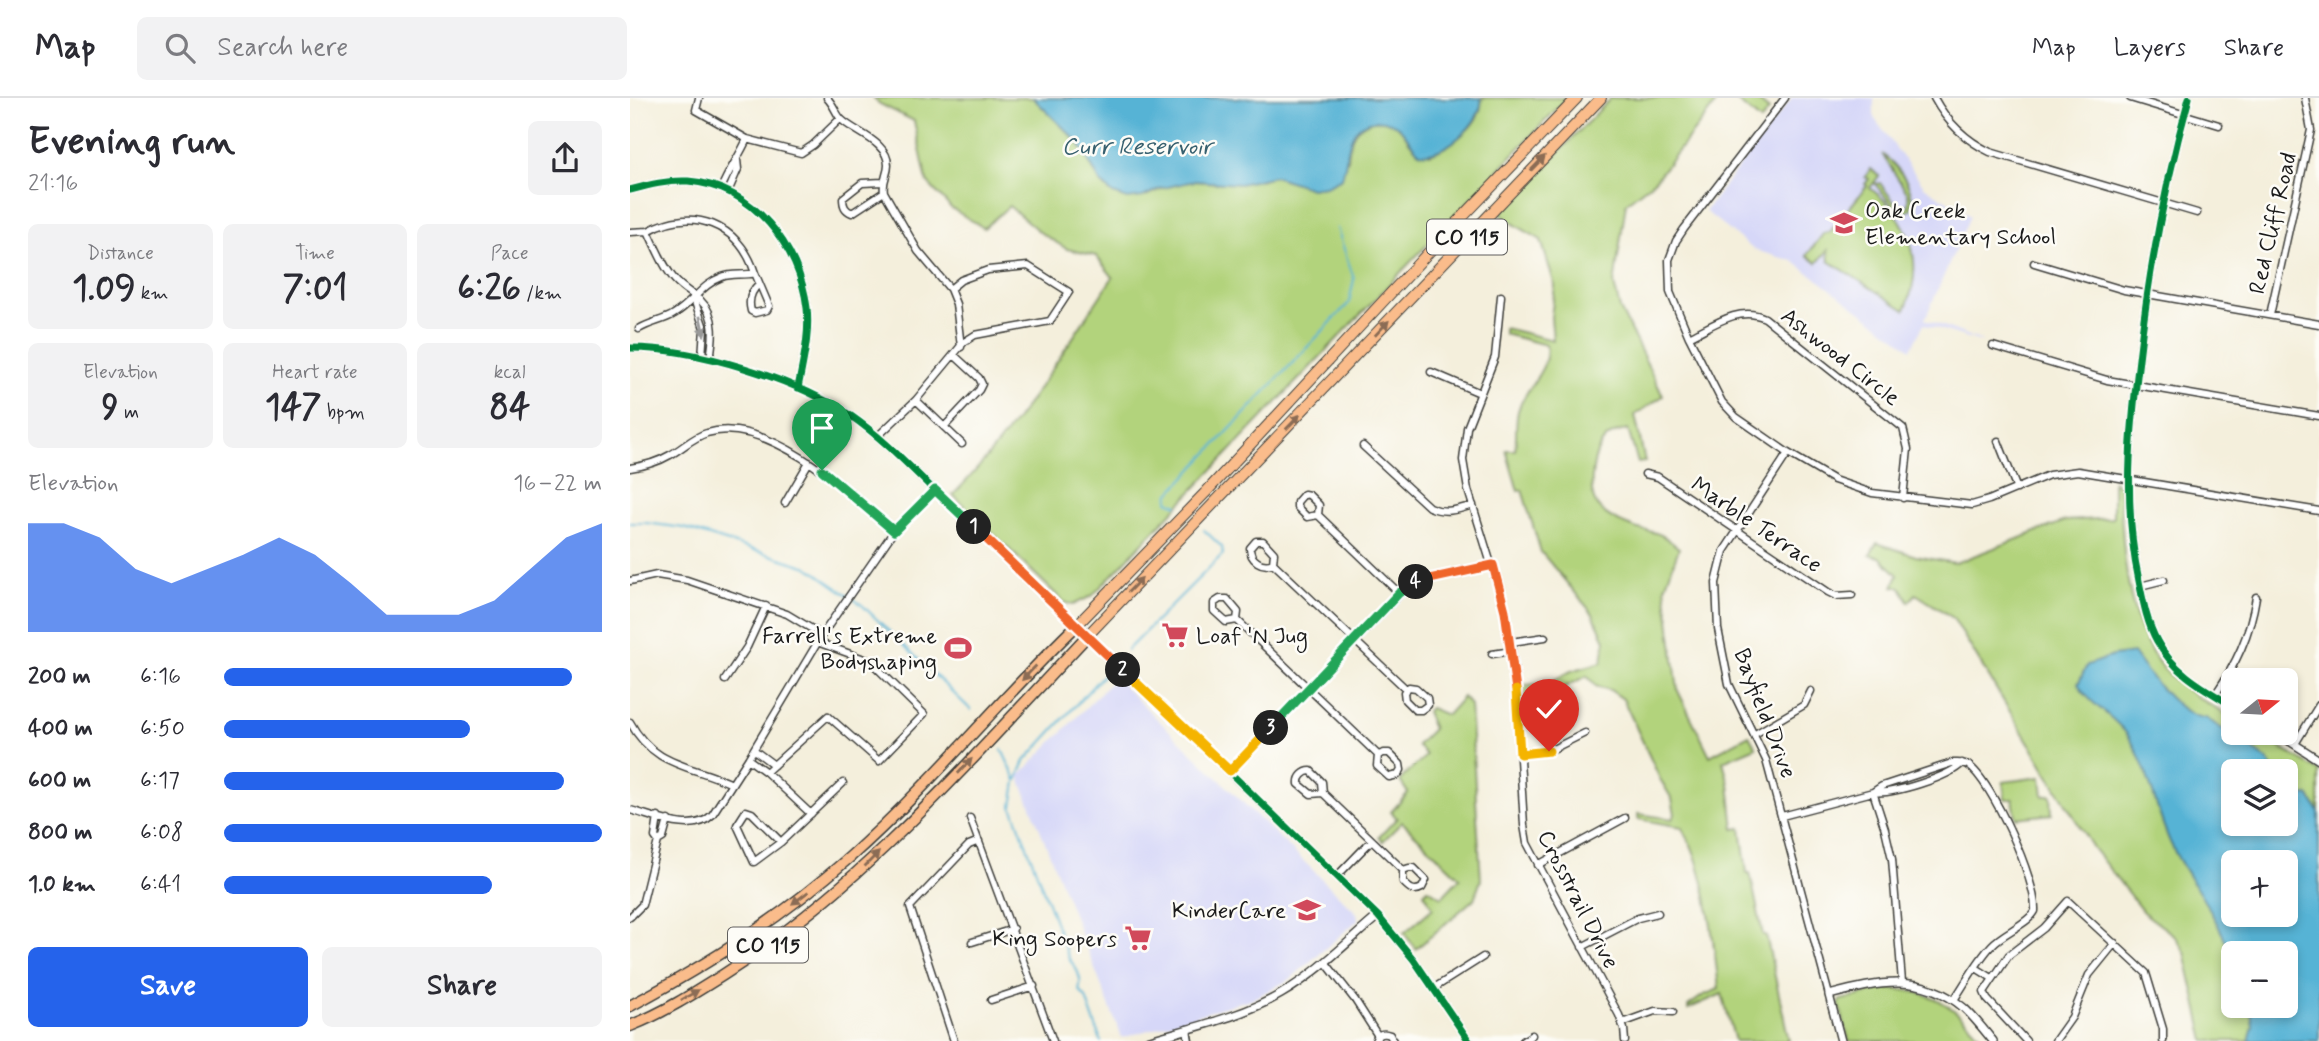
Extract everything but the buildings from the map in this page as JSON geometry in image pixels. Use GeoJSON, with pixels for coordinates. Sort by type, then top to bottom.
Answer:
{"type":"FeatureCollection","features":[{"type":"Feature","properties":{"kind":"highway","name":"CO 115"},"geometry":{"type":"LineString","coordinates":[[630,1006],[698,970],[743,941],[810,891],[852,855],[1207,491],[1367,317],[1577,98]]}},
{"type":"Feature","properties":{"kind":"highway","name":"CO 115"},"geometry":{"type":"LineString","coordinates":[[630,1026],[691,995],[755,955],[837,891],[918,816],[1601,98]]}},
{"type":"Feature","properties":{"kind":"main road"},"geometry":{"type":"LineString","coordinates":[[1077,625],[1378,916],[1415,960],[1469,1041]]}},
{"type":"Feature","properties":{"kind":"street"},"geometry":{"type":"LineString","coordinates":[[699,98],[696,110],[747,139],[801,153],[840,118]]}},
{"type":"Feature","properties":{"kind":"street"},"geometry":{"type":"LineString","coordinates":[[827,98],[836,106],[840,118],[875,142],[883,153],[888,164],[883,182],[884,192],[918,251],[950,289],[956,304],[961,347]]}},
{"type":"Feature","properties":{"kind":"street"},"geometry":{"type":"LineString","coordinates":[[1785,98],[1684,229],[1671,251],[1668,271],[1670,292],[1689,337],[1728,410],[1788,453],[1834,480],[1872,494],[1972,505],[2049,475],[2070,470],[2319,511]]}},
{"type":"Feature","properties":{"kind":"street"},"geometry":{"type":"LineString","coordinates":[[1934,98],[1957,130],[1990,152],[2197,212]]}},
{"type":"Feature","properties":{"kind":"street"},"geometry":{"type":"LineString","coordinates":[[2130,98],[2219,125]]}},
{"type":"Feature","properties":{"kind":"street"},"geometry":{"type":"LineString","coordinates":[[2189,98],[2162,204],[2146,294],[2135,384],[2129,478],[2131,537],[2152,630],[2162,650],[2183,673],[2221,699]]}},
{"type":"Feature","properties":{"kind":"street","name":"Red Cliff Road"},"geometry":{"type":"LineString","coordinates":[[2270,315],[2311,130],[2305,98]]}},
{"type":"Feature","properties":{"kind":"street"},"geometry":{"type":"LineString","coordinates":[[725,191],[732,165],[747,139]]}},
{"type":"Feature","properties":{"kind":"street"},"geometry":{"type":"LineString","coordinates":[[630,190],[677,181],[703,183],[725,191],[758,212],[778,234],[799,276],[807,309],[807,340],[798,388]]}},
{"type":"Feature","properties":{"kind":"street"},"geometry":{"type":"LineString","coordinates":[[883,182],[862,183],[843,198],[843,204],[846,211],[852,213],[884,192]]}},
{"type":"Feature","properties":{"kind":"street"},"geometry":{"type":"LineString","coordinates":[[630,232],[648,231],[674,220],[712,224],[729,233],[744,249],[759,284]]}},
{"type":"Feature","properties":{"kind":"street"},"geometry":{"type":"LineString","coordinates":[[648,231],[670,273],[693,296],[704,328],[706,358]]}},
{"type":"Feature","properties":{"kind":"street"},"geometry":{"type":"LineString","coordinates":[[2034,262],[2113,287],[2319,324]]}},
{"type":"Feature","properties":{"kind":"street"},"geometry":{"type":"LineString","coordinates":[[878,436],[916,400],[961,347],[975,335],[1049,321],[1069,292],[1028,266],[988,270],[961,280],[950,289]]}},
{"type":"Feature","properties":{"kind":"street"},"geometry":{"type":"LineString","coordinates":[[639,329],[655,320],[674,315],[710,282],[723,276],[755,273]]}},
{"type":"Feature","properties":{"kind":"street","name":"Crosstrail Drive"},"geometry":{"type":"LineString","coordinates":[[1501,296],[1495,357],[1467,428],[1463,451],[1464,469],[1493,565],[1511,642],[1525,835],[1538,865],[1622,1023],[1625,1041]]}},
{"type":"Feature","properties":{"kind":"street","name":"Ashwood Circle"},"geometry":{"type":"LineString","coordinates":[[1689,337],[1739,314],[1752,313],[1765,318],[1903,428],[1908,449],[1903,498]]}},
{"type":"Feature","properties":{"kind":"street"},"geometry":{"type":"LineString","coordinates":[[1993,346],[2107,380],[2319,416]]}},
{"type":"Feature","properties":{"kind":"street"},"geometry":{"type":"LineString","coordinates":[[630,348],[653,348],[706,358],[798,388],[848,414],[878,436],[1077,625]]}},
{"type":"Feature","properties":{"kind":"street"},"geometry":{"type":"LineString","coordinates":[[944,427],[982,384],[954,355]]}},
{"type":"Feature","properties":{"kind":"street"},"geometry":{"type":"LineString","coordinates":[[1431,372],[1480,393]]}},
{"type":"Feature","properties":{"kind":"street"},"geometry":{"type":"LineString","coordinates":[[916,400],[962,444]]}},
{"type":"Feature","properties":{"kind":"street"},"geometry":{"type":"LineString","coordinates":[[630,468],[659,460],[706,433],[724,430],[745,433],[773,443],[809,462],[842,486],[894,531]]}},
{"type":"Feature","properties":{"kind":"street"},"geometry":{"type":"LineString","coordinates":[[1998,441],[2017,489]]}},
{"type":"Feature","properties":{"kind":"street"},"geometry":{"type":"LineString","coordinates":[[1363,446],[1429,507],[1446,512],[1473,505]]}},
{"type":"Feature","properties":{"kind":"street","name":"Bayfield Drive"},"geometry":{"type":"LineString","coordinates":[[1788,453],[1724,551],[1716,595],[1718,629],[1729,684],[1764,752],[1841,1041]]}},
{"type":"Feature","properties":{"kind":"street"},"geometry":{"type":"LineString","coordinates":[[785,503],[809,462]]}},
{"type":"Feature","properties":{"kind":"street","name":"Marble Terrace"},"geometry":{"type":"LineString","coordinates":[[1644,474],[1658,477],[1828,592],[1836,596],[1852,595]]}},
{"type":"Feature","properties":{"kind":"street"},"geometry":{"type":"LineString","coordinates":[[630,810],[689,825],[705,822],[712,815],[843,604],[894,531],[935,490]]}},
{"type":"Feature","properties":{"kind":"street"},"geometry":{"type":"LineString","coordinates":[[1318,515],[1399,593]]}},
{"type":"Feature","properties":{"kind":"street"},"geometry":{"type":"LineString","coordinates":[[1256,541],[1263,541],[1274,553],[1273,563],[1265,566],[1251,555],[1250,548],[1256,541]]}},
{"type":"Feature","properties":{"kind":"street"},"geometry":{"type":"LineString","coordinates":[[1273,563],[1406,689]]}},
{"type":"Feature","properties":{"kind":"street"},"geometry":{"type":"LineString","coordinates":[[1230,771],[1399,593],[1422,580],[1493,565]]}},
{"type":"Feature","properties":{"kind":"street"},"geometry":{"type":"LineString","coordinates":[[630,581],[657,575],[676,577],[787,614],[822,635]]}},
{"type":"Feature","properties":{"kind":"street"},"geometry":{"type":"LineString","coordinates":[[2140,586],[2164,580]]}},
{"type":"Feature","properties":{"kind":"street"},"geometry":{"type":"LineString","coordinates":[[2215,695],[2242,650],[2252,622],[2256,597]]}},
{"type":"Feature","properties":{"kind":"street"},"geometry":{"type":"LineString","coordinates":[[725,680],[747,647],[766,606]]}},
{"type":"Feature","properties":{"kind":"street"},"geometry":{"type":"LineString","coordinates":[[1237,620],[1378,755]]}},
{"type":"Feature","properties":{"kind":"street"},"geometry":{"type":"LineString","coordinates":[[1511,642],[1545,637]]}},
{"type":"Feature","properties":{"kind":"street"},"geometry":{"type":"LineString","coordinates":[[766,772],[828,716],[879,761],[924,714],[870,662],[817,642]]}},
{"type":"Feature","properties":{"kind":"street"},"geometry":{"type":"LineString","coordinates":[[1492,654],[1512,651]]}},
{"type":"Feature","properties":{"kind":"street"},"geometry":{"type":"LineString","coordinates":[[1755,734],[1804,705],[1811,691]]}},
{"type":"Feature","properties":{"kind":"street"},"geometry":{"type":"LineString","coordinates":[[2298,739],[2319,705]]}},
{"type":"Feature","properties":{"kind":"street"},"geometry":{"type":"LineString","coordinates":[[630,722],[638,736],[653,751],[673,763],[712,774],[732,784]]}},
{"type":"Feature","properties":{"kind":"street"},"geometry":{"type":"LineString","coordinates":[[1520,754],[1549,751],[1585,733]]}},
{"type":"Feature","properties":{"kind":"street"},"geometry":{"type":"LineString","coordinates":[[630,740],[638,736]]}},
{"type":"Feature","properties":{"kind":"street"},"geometry":{"type":"LineString","coordinates":[[2298,746],[2319,760]]}},
{"type":"Feature","properties":{"kind":"street"},"geometry":{"type":"LineString","coordinates":[[754,750],[774,765]]}},
{"type":"Feature","properties":{"kind":"street"},"geometry":{"type":"LineString","coordinates":[[748,760],[766,772],[811,814]]}},
{"type":"Feature","properties":{"kind":"street"},"geometry":{"type":"LineString","coordinates":[[1782,816],[1873,792],[1882,786],[1965,761],[2006,822],[2023,859],[2036,905],[2033,915],[1998,938],[1954,1000]]}},
{"type":"Feature","properties":{"kind":"street"},"geometry":{"type":"LineString","coordinates":[[781,842],[746,811],[737,825],[754,862],[781,842],[843,783]]}},
{"type":"Feature","properties":{"kind":"street"},"geometry":{"type":"LineString","coordinates":[[1873,792],[1892,859],[1902,982]]}},
{"type":"Feature","properties":{"kind":"street"},"geometry":{"type":"LineString","coordinates":[[1323,793],[1404,870]]}},
{"type":"Feature","properties":{"kind":"street"},"geometry":{"type":"LineString","coordinates":[[658,817],[655,836],[658,841]]}},
{"type":"Feature","properties":{"kind":"street"},"geometry":{"type":"LineString","coordinates":[[970,818],[1053,1041]]}},
{"type":"Feature","properties":{"kind":"street"},"geometry":{"type":"LineString","coordinates":[[1538,865],[1625,818]]}},
{"type":"Feature","properties":{"kind":"street"},"geometry":{"type":"LineString","coordinates":[[630,917],[642,905],[658,841],[663,838],[668,820]]}},
{"type":"Feature","properties":{"kind":"street"},"geometry":{"type":"LineString","coordinates":[[1338,875],[1371,840]]}},
{"type":"Feature","properties":{"kind":"street"},"geometry":{"type":"LineString","coordinates":[[954,1041],[910,907],[969,845],[979,841]]}},
{"type":"Feature","properties":{"kind":"street"},"geometry":{"type":"LineString","coordinates":[[2026,1041],[1984,996],[1992,978],[2014,951],[2044,928],[2068,901],[2147,973],[2163,1041]]}},
{"type":"Feature","properties":{"kind":"street"},"geometry":{"type":"LineString","coordinates":[[1582,947],[1638,918],[1657,913]]}},
{"type":"Feature","properties":{"kind":"street"},"geometry":{"type":"LineString","coordinates":[[1147,1041],[1251,1008],[1278,996],[1325,963],[1378,916]]}},
{"type":"Feature","properties":{"kind":"street"},"geometry":{"type":"LineString","coordinates":[[972,942],[1013,929]]}},
{"type":"Feature","properties":{"kind":"street"},"geometry":{"type":"LineString","coordinates":[[2055,1041],[2072,1017],[2089,975],[2115,943]]}},
{"type":"Feature","properties":{"kind":"street"},"geometry":{"type":"LineString","coordinates":[[1434,988],[1483,957]]}},
{"type":"Feature","properties":{"kind":"street"},"geometry":{"type":"LineString","coordinates":[[1325,963],[1355,1000],[1377,1038],[1387,1034],[1393,1041]]}},
{"type":"Feature","properties":{"kind":"street"},"geometry":{"type":"LineString","coordinates":[[1976,968],[1992,978]]}},
{"type":"Feature","properties":{"kind":"street"},"geometry":{"type":"LineString","coordinates":[[1829,995],[1871,985],[1902,982],[1935,990],[1954,1000],[1993,1041]]}},
{"type":"Feature","properties":{"kind":"street"},"geometry":{"type":"LineString","coordinates":[[991,1000],[1034,986]]}},
{"type":"Feature","properties":{"kind":"street"},"geometry":{"type":"LineString","coordinates":[[1622,1023],[1655,1011],[1673,1012]]}},
{"type":"Feature","properties":{"kind":"street"},"geometry":{"type":"LineString","coordinates":[[1187,1029],[1189,1041]]}},
{"type":"Feature","properties":{"kind":"street"},"geometry":{"type":"LineString","coordinates":[[1523,1041],[1532,1035]]}},
{"type":"Feature","properties":{"kind":"shaded area","name":"Oak Creek Elementary School"},"geometry":{"type":"Polygon","coordinates":[[[1792,98],[1874,98],[1874,118],[1924,186],[1970,216],[1925,319],[1981,342],[1924,324],[1911,349],[1793,261],[1754,250],[1705,211],[1792,98]]]}},
{"type":"Feature","properties":{"kind":"shaded area"},"geometry":{"type":"Polygon","coordinates":[[[1115,678],[1357,913],[1358,920],[1289,980],[1254,998],[1122,1038],[1019,776],[1115,678]]]}},
{"type":"Feature","properties":{"kind":"green space"},"geometry":{"type":"Polygon","coordinates":[[[874,98],[1033,98],[1079,143],[1101,183],[1113,194],[1143,197],[1173,184],[1194,181],[1217,183],[1260,180],[1274,176],[1290,181],[1348,160],[1355,133],[1367,123],[1377,120],[1393,124],[1415,148],[1430,154],[1447,146],[1465,132],[1478,116],[1481,98],[1567,98],[1092,596],[1073,605],[1064,602],[953,495],[1018,417],[1113,277],[1096,256],[1067,249],[1041,233],[1009,206],[984,228],[951,208],[927,182],[914,121],[878,103],[874,98]]]}},
{"type":"Feature","properties":{"kind":"green space"},"geometry":{"type":"Polygon","coordinates":[[[1611,98],[1720,98],[1656,179],[1626,203],[1614,284],[1620,309],[1663,396],[1635,415],[1645,462],[1638,463],[1628,430],[1616,433],[1606,438],[1600,447],[1595,459],[1591,486],[1596,504],[1610,517],[1661,535],[1679,548],[1665,587],[1678,691],[1710,756],[1749,735],[1756,747],[1723,761],[1729,784],[1734,829],[1741,828],[1747,873],[1750,873],[1763,935],[1766,935],[1789,1041],[1735,1041],[1722,994],[1688,1009],[1688,1006],[1704,995],[1719,989],[1703,882],[1690,842],[1681,827],[1638,819],[1638,814],[1673,819],[1675,814],[1672,799],[1623,699],[1610,690],[1596,686],[1587,676],[1522,708],[1521,685],[1547,684],[1571,671],[1602,662],[1605,640],[1593,614],[1541,552],[1522,490],[1518,491],[1506,450],[1515,450],[1518,411],[1545,363],[1546,345],[1504,334],[1504,328],[1553,340],[1551,317],[1555,286],[1541,240],[1500,213],[1611,98]]]}},
{"type":"Feature","properties":{"kind":"green space"},"geometry":{"type":"Polygon","coordinates":[[[1733,98],[1755,98],[1769,110],[1761,121],[1733,98]]]}},
{"type":"Feature","properties":{"kind":"green space"},"geometry":{"type":"Polygon","coordinates":[[[1882,154],[1909,186],[1911,210],[1902,213],[1895,209],[1875,184],[1880,183],[1897,206],[1908,206],[1908,194],[1882,154]]]}},
{"type":"Feature","properties":{"kind":"green space"},"geometry":{"type":"Polygon","coordinates":[[[1871,169],[1879,176],[1870,188],[1895,213],[1904,228],[1914,258],[1914,275],[1905,310],[1829,261],[1828,250],[1817,263],[1807,255],[1824,233],[1830,232],[1867,186],[1865,184],[1869,179],[1865,177],[1871,169]]]}},
{"type":"Feature","properties":{"kind":"green space"},"geometry":{"type":"Polygon","coordinates":[[[2113,481],[2120,487],[2128,582],[2133,606],[2150,650],[2170,676],[2221,712],[2221,746],[2278,746],[2319,771],[2319,1041],[2205,1041],[2185,952],[2175,936],[2143,912],[2093,848],[1953,618],[1916,594],[1909,602],[1901,587],[1893,587],[1898,575],[1880,557],[1870,555],[1877,543],[1916,556],[1955,563],[2065,521],[2113,518],[2113,481]]]}},
{"type":"Feature","properties":{"kind":"green space"},"geometry":{"type":"Polygon","coordinates":[[[1463,697],[1470,705],[1481,880],[1474,899],[1416,949],[1404,933],[1433,908],[1424,893],[1428,889],[1442,897],[1460,878],[1402,822],[1383,841],[1379,837],[1397,818],[1391,812],[1408,793],[1400,781],[1426,755],[1417,745],[1433,729],[1426,712],[1430,708],[1447,715],[1463,697]]]}},
{"type":"Feature","properties":{"kind":"green space"},"geometry":{"type":"Polygon","coordinates":[[[2041,777],[2043,796],[2051,795],[2052,814],[2016,818],[2013,799],[2005,799],[2003,782],[2041,777]]]}},
{"type":"Feature","properties":{"kind":"green space"},"geometry":{"type":"Polygon","coordinates":[[[1885,989],[1916,992],[1941,1002],[1953,1009],[1985,1041],[1849,1041],[1839,1004],[1841,1000],[1885,989]]]}},
{"type":"Feature","properties":{"kind":"water","name":"Curr Reservoir"},"geometry":{"type":"Polygon","coordinates":[[[1033,98],[1481,98],[1480,107],[1470,127],[1450,144],[1429,153],[1420,153],[1398,127],[1385,121],[1371,121],[1359,127],[1351,139],[1342,178],[1326,186],[1311,188],[1274,176],[1240,184],[1194,181],[1128,199],[1113,194],[1101,183],[1079,143],[1033,98]]]}},
{"type":"Feature","properties":{"kind":"water"},"geometry":{"type":"Polygon","coordinates":[[[2133,653],[2175,703],[2221,728],[2221,746],[2247,746],[2267,759],[2221,759],[2221,836],[2298,836],[2298,796],[2309,795],[2319,812],[2319,1041],[2249,1041],[2253,1026],[2252,1018],[2298,1018],[2298,941],[2225,941],[2170,842],[2136,749],[2117,723],[2089,699],[2078,684],[2087,665],[2113,656],[2133,653]]]}},
{"type":"Feature","properties":{"kind":"waterway"},"geometry":{"type":"LineString","coordinates":[[1178,505],[1168,501],[1170,493],[1349,303],[1354,279],[1337,228]]}},
{"type":"Feature","properties":{"kind":"waterway"},"geometry":{"type":"LineString","coordinates":[[630,523],[684,528],[808,567],[862,605],[971,710]]}},
{"type":"Feature","properties":{"kind":"waterway"},"geometry":{"type":"LineString","coordinates":[[1127,650],[1223,554],[1222,547],[1204,530]]}},
{"type":"Feature","properties":{"kind":"waterway"},"geometry":{"type":"LineString","coordinates":[[1101,1041],[1086,998],[1079,990],[1078,973],[1069,959],[1012,806],[1016,782],[1025,761],[1104,674]]}},
{"type":"Feature","properties":{"kind":"waterway"},"geometry":{"type":"LineString","coordinates":[[1002,750],[1016,780]]}},
{"type":"Feature","properties":{"kind":"cycle path"},"geometry":{"type":"LineString","coordinates":[[2189,98],[2165,195],[2143,326],[2131,442],[2131,526],[2144,604],[2157,641],[2181,671],[2221,698]]}},
{"type":"Feature","properties":{"kind":"cycle path"},"geometry":{"type":"LineString","coordinates":[[630,190],[673,181],[711,185],[733,194],[769,223],[795,263],[803,285],[808,318],[798,388]]}},
{"type":"Feature","properties":{"kind":"cycle path"},"geometry":{"type":"LineString","coordinates":[[630,348],[685,353],[745,368],[803,390],[851,416],[896,453],[1077,625]]}},
{"type":"Feature","properties":{"kind":"cycle path"},"geometry":{"type":"LineString","coordinates":[[1088,635],[1378,916],[1414,960],[1469,1041]]}},
{"type":"Feature","properties":{"kind":"place","name":"Oak Creek Elementary School"},"geometry":{"type":"Point","coordinates":[1844,223]}},
{"type":"Feature","properties":{"kind":"place","name":"Loaf 'N Jug"},"geometry":{"type":"Point","coordinates":[1175,635]}},
{"type":"Feature","properties":{"kind":"place","name":"Farrell's Extreme Bodyshaping"},"geometry":{"type":"Point","coordinates":[958,648]}},
{"type":"Feature","properties":{"kind":"place","name":"KinderCare"},"geometry":{"type":"Point","coordinates":[1307,910]}},
{"type":"Feature","properties":{"kind":"place","name":"King Soopers"},"geometry":{"type":"Point","coordinates":[1138,938]}},
{"type":"Feature","properties":{"kind":"route"},"geometry":{"type":"LineString","coordinates":[[822,470],[894,531],[935,490],[1230,771],[1399,593],[1422,580],[1493,565],[1511,642],[1520,754],[1549,751]]}}]}
